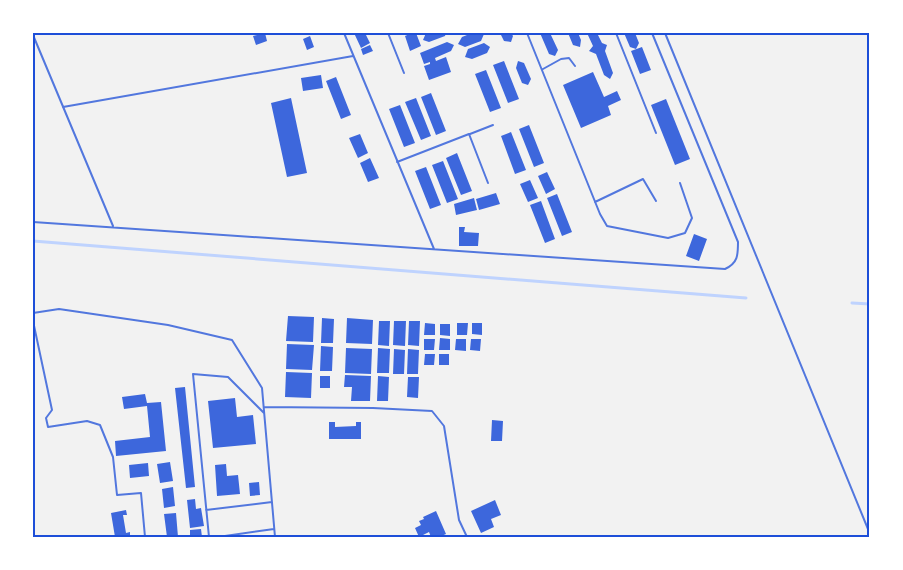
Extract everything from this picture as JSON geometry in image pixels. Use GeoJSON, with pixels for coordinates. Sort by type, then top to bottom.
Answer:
{"type":"FeatureCollection","features":[{"type":"Feature","properties":{"kind":"lane"},"geometry":{"type":"LineString","coordinates":[[344,33],[435,250]]}},
{"type":"Feature","properties":{"kind":"lane"},"geometry":{"type":"LineString","coordinates":[[388,33],[404,73]]}},
{"type":"Feature","properties":{"kind":"lane"},"geometry":{"type":"LineString","coordinates":[[527,33],[595,202],[607,226],[668,238],[685,233],[692,218],[680,183]]}},
{"type":"Feature","properties":{"kind":"lane"},"geometry":{"type":"LineString","coordinates":[[616,33],[656,133]]}},
{"type":"Feature","properties":{"kind":"lane"},"geometry":{"type":"LineString","coordinates":[[33,222],[725,269],[732,266],[738,258],[738,242],[652,33]]}},
{"type":"Feature","properties":{"kind":"lane"},"geometry":{"type":"LineString","coordinates":[[665,33],[870,534]]}},
{"type":"Feature","properties":{"kind":"lane"},"geometry":{"type":"LineString","coordinates":[[33,35],[113,228]]}},
{"type":"Feature","properties":{"kind":"lane"},"geometry":{"type":"LineString","coordinates":[[63,107],[353,56]]}},
{"type":"Feature","properties":{"kind":"lane"},"geometry":{"type":"LineString","coordinates":[[543,69],[561,59],[569,58],[575,66]]}},
{"type":"Feature","properties":{"kind":"lane"},"geometry":{"type":"LineString","coordinates":[[397,162],[493,125]]}},
{"type":"Feature","properties":{"kind":"lane"},"geometry":{"type":"LineString","coordinates":[[469,134],[488,183]]}},
{"type":"Feature","properties":{"kind":"lane"},"geometry":{"type":"LineString","coordinates":[[595,202],[643,179],[656,201]]}},
{"type":"Feature","properties":{"kind":"lane"},"geometry":{"type":"LineString","coordinates":[[33,312],[58,309],[168,325],[232,340],[262,388],[275,537]]}},
{"type":"Feature","properties":{"kind":"lane"},"geometry":{"type":"LineString","coordinates":[[33,321],[52,410],[46,418],[48,427],[87,421],[100,425],[113,457],[117,495],[141,493],[145,537]]}},
{"type":"Feature","properties":{"kind":"lane"},"geometry":{"type":"LineString","coordinates":[[209,537],[193,374],[228,377],[264,413]]}},
{"type":"Feature","properties":{"kind":"lane"},"geometry":{"type":"LineString","coordinates":[[264,407],[432,411],[444,426],[459,520],[467,537]]}},
{"type":"Feature","properties":{"kind":"lane"},"geometry":{"type":"LineString","coordinates":[[206,510],[272,502]]}},
{"type":"Feature","properties":{"kind":"lane"},"geometry":{"type":"LineString","coordinates":[[218,537],[274,529]]}},
{"type":"Feature","properties":{"kind":"building"},"geometry":{"type":"Polygon","coordinates":[[[265,33],[267,41],[256,45],[253,36],[265,33]]]}},
{"type":"Feature","properties":{"kind":"building"},"geometry":{"type":"Polygon","coordinates":[[[354,33],[365,33],[370,43],[361,48],[354,33]]]}},
{"type":"Feature","properties":{"kind":"building"},"geometry":{"type":"Polygon","coordinates":[[[416,33],[421,46],[410,51],[405,36],[416,33]]]}},
{"type":"Feature","properties":{"kind":"building"},"geometry":{"type":"Polygon","coordinates":[[[426,33],[446,33],[445,36],[429,42],[423,40],[426,33]]]}},
{"type":"Feature","properties":{"kind":"building"},"geometry":{"type":"Polygon","coordinates":[[[472,33],[484,34],[481,41],[465,47],[458,44],[462,37],[472,33]]]}},
{"type":"Feature","properties":{"kind":"building"},"geometry":{"type":"Polygon","coordinates":[[[500,33],[511,33],[513,36],[511,42],[504,41],[500,33]]]}},
{"type":"Feature","properties":{"kind":"building"},"geometry":{"type":"Polygon","coordinates":[[[540,33],[550,33],[558,50],[555,56],[549,54],[540,33]]]}},
{"type":"Feature","properties":{"kind":"building"},"geometry":{"type":"Polygon","coordinates":[[[568,33],[578,33],[581,40],[580,47],[573,45],[568,33]]]}},
{"type":"Feature","properties":{"kind":"building"},"geometry":{"type":"Polygon","coordinates":[[[587,33],[597,33],[602,43],[607,45],[605,51],[613,73],[610,79],[604,75],[596,54],[589,51],[593,46],[587,33]]]}},
{"type":"Feature","properties":{"kind":"building"},"geometry":{"type":"Polygon","coordinates":[[[624,33],[635,33],[639,43],[636,49],[630,47],[624,33]]]}},
{"type":"Feature","properties":{"kind":"building"},"geometry":{"type":"Polygon","coordinates":[[[310,36],[314,47],[307,50],[303,39],[310,36]]]}},
{"type":"Feature","properties":{"kind":"building"},"geometry":{"type":"Polygon","coordinates":[[[447,42],[454,45],[451,51],[435,58],[436,61],[446,57],[451,72],[429,80],[424,66],[430,62],[424,64],[420,53],[447,42]]]}},
{"type":"Feature","properties":{"kind":"building"},"geometry":{"type":"Polygon","coordinates":[[[484,43],[490,47],[487,53],[472,59],[465,57],[468,49],[484,43]]]}},
{"type":"Feature","properties":{"kind":"building"},"geometry":{"type":"Polygon","coordinates":[[[370,45],[373,51],[363,55],[361,49],[370,45]]]}},
{"type":"Feature","properties":{"kind":"building"},"geometry":{"type":"Polygon","coordinates":[[[642,47],[651,70],[640,74],[631,51],[642,47]]]}},
{"type":"Feature","properties":{"kind":"building"},"geometry":{"type":"Polygon","coordinates":[[[504,61],[519,99],[508,103],[493,65],[504,61]]]}},
{"type":"Feature","properties":{"kind":"building"},"geometry":{"type":"Polygon","coordinates":[[[518,61],[524,63],[531,79],[528,85],[522,83],[516,68],[518,61]]]}},
{"type":"Feature","properties":{"kind":"building"},"geometry":{"type":"Polygon","coordinates":[[[486,70],[501,108],[490,112],[475,74],[486,70]]]}},
{"type":"Feature","properties":{"kind":"building"},"geometry":{"type":"Polygon","coordinates":[[[593,72],[604,97],[617,91],[621,100],[608,106],[611,115],[581,128],[563,85],[593,72]]]}},
{"type":"Feature","properties":{"kind":"building"},"geometry":{"type":"Polygon","coordinates":[[[321,75],[323,88],[303,91],[301,78],[321,75]]]}},
{"type":"Feature","properties":{"kind":"building"},"geometry":{"type":"Polygon","coordinates":[[[336,77],[351,115],[341,119],[326,81],[336,77]]]}},
{"type":"Feature","properties":{"kind":"building"},"geometry":{"type":"Polygon","coordinates":[[[431,93],[446,131],[436,135],[421,97],[431,93]]]}},
{"type":"Feature","properties":{"kind":"building"},"geometry":{"type":"Polygon","coordinates":[[[291,98],[307,173],[287,177],[271,103],[291,98]]]}},
{"type":"Feature","properties":{"kind":"building"},"geometry":{"type":"Polygon","coordinates":[[[416,98],[431,136],[421,140],[405,102],[416,98]]]}},
{"type":"Feature","properties":{"kind":"building"},"geometry":{"type":"Polygon","coordinates":[[[666,99],[690,159],[675,165],[651,105],[666,99]]]}},
{"type":"Feature","properties":{"kind":"building"},"geometry":{"type":"Polygon","coordinates":[[[400,105],[415,143],[404,147],[389,109],[400,105]]]}},
{"type":"Feature","properties":{"kind":"building"},"geometry":{"type":"Polygon","coordinates":[[[529,125],[544,163],[534,167],[519,129],[529,125]]]}},
{"type":"Feature","properties":{"kind":"building"},"geometry":{"type":"Polygon","coordinates":[[[511,132],[526,170],[515,174],[501,136],[511,132]]]}},
{"type":"Feature","properties":{"kind":"building"},"geometry":{"type":"Polygon","coordinates":[[[360,134],[368,153],[358,158],[349,138],[360,134]]]}},
{"type":"Feature","properties":{"kind":"building"},"geometry":{"type":"Polygon","coordinates":[[[457,153],[472,191],[461,195],[446,158],[457,153]]]}},
{"type":"Feature","properties":{"kind":"building"},"geometry":{"type":"Polygon","coordinates":[[[370,158],[379,178],[368,182],[360,163],[370,158]]]}},
{"type":"Feature","properties":{"kind":"building"},"geometry":{"type":"Polygon","coordinates":[[[443,161],[458,199],[447,203],[432,165],[443,161]]]}},
{"type":"Feature","properties":{"kind":"building"},"geometry":{"type":"Polygon","coordinates":[[[426,167],[441,205],[430,209],[415,171],[426,167]]]}},
{"type":"Feature","properties":{"kind":"building"},"geometry":{"type":"Polygon","coordinates":[[[547,172],[555,189],[546,194],[538,176],[547,172]]]}},
{"type":"Feature","properties":{"kind":"building"},"geometry":{"type":"Polygon","coordinates":[[[530,180],[538,198],[528,202],[520,184],[530,180]]]}},
{"type":"Feature","properties":{"kind":"building"},"geometry":{"type":"Polygon","coordinates":[[[496,193],[500,204],[479,210],[476,199],[496,193]]]}},
{"type":"Feature","properties":{"kind":"building"},"geometry":{"type":"Polygon","coordinates":[[[557,194],[572,232],[562,236],[547,198],[557,194]]]}},
{"type":"Feature","properties":{"kind":"building"},"geometry":{"type":"Polygon","coordinates":[[[474,198],[477,210],[456,215],[454,204],[474,198]]]}},
{"type":"Feature","properties":{"kind":"building"},"geometry":{"type":"Polygon","coordinates":[[[541,201],[555,239],[545,243],[530,205],[541,201]]]}},
{"type":"Feature","properties":{"kind":"building"},"geometry":{"type":"Polygon","coordinates":[[[459,227],[465,227],[464,232],[479,233],[478,246],[459,246],[459,227]]]}},
{"type":"Feature","properties":{"kind":"building"},"geometry":{"type":"Polygon","coordinates":[[[694,234],[707,239],[699,261],[686,256],[694,234]]]}},
{"type":"Feature","properties":{"kind":"building"},"geometry":{"type":"Polygon","coordinates":[[[288,316],[314,317],[313,342],[286,341],[288,316]]]}},
{"type":"Feature","properties":{"kind":"building"},"geometry":{"type":"Polygon","coordinates":[[[322,318],[334,319],[333,343],[321,343],[322,318]]]}},
{"type":"Feature","properties":{"kind":"building"},"geometry":{"type":"Polygon","coordinates":[[[347,318],[373,320],[372,344],[346,343],[347,318]]]}},
{"type":"Feature","properties":{"kind":"building"},"geometry":{"type":"Polygon","coordinates":[[[379,321],[390,321],[389,346],[378,345],[379,321]]]}},
{"type":"Feature","properties":{"kind":"building"},"geometry":{"type":"Polygon","coordinates":[[[394,321],[406,321],[405,346],[393,345],[394,321]]]}},
{"type":"Feature","properties":{"kind":"building"},"geometry":{"type":"Polygon","coordinates":[[[409,321],[420,321],[419,346],[408,345],[409,321]]]}},
{"type":"Feature","properties":{"kind":"building"},"geometry":{"type":"Polygon","coordinates":[[[425,323],[435,324],[435,335],[424,335],[425,323]]]}},
{"type":"Feature","properties":{"kind":"building"},"geometry":{"type":"Polygon","coordinates":[[[457,323],[468,323],[467,335],[457,335],[457,323]]]}},
{"type":"Feature","properties":{"kind":"building"},"geometry":{"type":"Polygon","coordinates":[[[472,323],[482,323],[482,335],[472,334],[472,323]]]}},
{"type":"Feature","properties":{"kind":"building"},"geometry":{"type":"Polygon","coordinates":[[[440,324],[450,324],[450,336],[440,335],[440,324]]]}},
{"type":"Feature","properties":{"kind":"building"},"geometry":{"type":"Polygon","coordinates":[[[440,338],[450,339],[450,350],[439,350],[440,338]]]}},
{"type":"Feature","properties":{"kind":"building"},"geometry":{"type":"Polygon","coordinates":[[[424,339],[435,339],[434,350],[424,350],[424,339]]]}},
{"type":"Feature","properties":{"kind":"building"},"geometry":{"type":"Polygon","coordinates":[[[456,339],[466,339],[466,351],[455,350],[456,339]]]}},
{"type":"Feature","properties":{"kind":"building"},"geometry":{"type":"Polygon","coordinates":[[[471,339],[481,339],[480,351],[470,350],[471,339]]]}},
{"type":"Feature","properties":{"kind":"building"},"geometry":{"type":"Polygon","coordinates":[[[287,344],[314,345],[312,370],[286,369],[287,344]]]}},
{"type":"Feature","properties":{"kind":"building"},"geometry":{"type":"Polygon","coordinates":[[[321,346],[333,347],[332,371],[320,371],[321,346]]]}},
{"type":"Feature","properties":{"kind":"building"},"geometry":{"type":"Polygon","coordinates":[[[346,348],[372,349],[371,374],[345,373],[346,348]]]}},
{"type":"Feature","properties":{"kind":"building"},"geometry":{"type":"Polygon","coordinates":[[[378,348],[390,349],[389,373],[377,373],[378,348]]]}},
{"type":"Feature","properties":{"kind":"building"},"geometry":{"type":"Polygon","coordinates":[[[394,349],[405,350],[404,374],[393,374],[394,349]]]}},
{"type":"Feature","properties":{"kind":"building"},"geometry":{"type":"Polygon","coordinates":[[[408,349],[419,350],[418,374],[407,374],[408,349]]]}},
{"type":"Feature","properties":{"kind":"building"},"geometry":{"type":"Polygon","coordinates":[[[425,354],[435,354],[434,365],[424,365],[425,354]]]}},
{"type":"Feature","properties":{"kind":"building"},"geometry":{"type":"Polygon","coordinates":[[[439,354],[449,354],[449,365],[439,365],[439,354]]]}},
{"type":"Feature","properties":{"kind":"building"},"geometry":{"type":"Polygon","coordinates":[[[286,372],[312,373],[311,398],[285,397],[286,372]]]}},
{"type":"Feature","properties":{"kind":"building"},"geometry":{"type":"Polygon","coordinates":[[[345,375],[371,376],[370,401],[351,401],[352,387],[344,387],[345,375]]]}},
{"type":"Feature","properties":{"kind":"building"},"geometry":{"type":"Polygon","coordinates":[[[320,376],[330,376],[330,388],[320,388],[320,376]]]}},
{"type":"Feature","properties":{"kind":"building"},"geometry":{"type":"Polygon","coordinates":[[[378,376],[389,377],[388,401],[377,401],[378,376]]]}},
{"type":"Feature","properties":{"kind":"building"},"geometry":{"type":"Polygon","coordinates":[[[408,377],[419,377],[418,398],[407,397],[408,377]]]}},
{"type":"Feature","properties":{"kind":"building"},"geometry":{"type":"Polygon","coordinates":[[[185,387],[195,487],[186,488],[175,388],[185,387]]]}},
{"type":"Feature","properties":{"kind":"building"},"geometry":{"type":"Polygon","coordinates":[[[145,394],[147,403],[161,402],[166,451],[116,456],[115,441],[150,437],[147,406],[124,409],[122,397],[145,394]]]}},
{"type":"Feature","properties":{"kind":"building"},"geometry":{"type":"Polygon","coordinates":[[[235,398],[237,417],[253,415],[256,444],[213,448],[208,401],[235,398]]]}},
{"type":"Feature","properties":{"kind":"building"},"geometry":{"type":"Polygon","coordinates":[[[492,420],[503,421],[502,441],[491,441],[492,420]]]}},
{"type":"Feature","properties":{"kind":"building"},"geometry":{"type":"Polygon","coordinates":[[[329,422],[335,422],[335,427],[356,426],[356,422],[361,422],[361,439],[329,439],[329,422]]]}},
{"type":"Feature","properties":{"kind":"building"},"geometry":{"type":"Polygon","coordinates":[[[170,462],[173,481],[160,483],[157,464],[170,462]]]}},
{"type":"Feature","properties":{"kind":"building"},"geometry":{"type":"Polygon","coordinates":[[[148,463],[149,476],[130,478],[129,465],[148,463]]]}},
{"type":"Feature","properties":{"kind":"building"},"geometry":{"type":"Polygon","coordinates":[[[226,464],[227,476],[238,475],[240,494],[217,496],[215,465],[226,464]]]}},
{"type":"Feature","properties":{"kind":"building"},"geometry":{"type":"Polygon","coordinates":[[[259,482],[260,495],[250,496],[249,483],[259,482]]]}},
{"type":"Feature","properties":{"kind":"building"},"geometry":{"type":"Polygon","coordinates":[[[173,487],[175,506],[164,508],[162,489],[173,487]]]}},
{"type":"Feature","properties":{"kind":"building"},"geometry":{"type":"Polygon","coordinates":[[[195,499],[196,509],[201,508],[204,526],[190,528],[187,500],[195,499]]]}},
{"type":"Feature","properties":{"kind":"building"},"geometry":{"type":"Polygon","coordinates":[[[495,500],[501,515],[491,519],[494,527],[481,533],[471,511],[495,500]]]}},
{"type":"Feature","properties":{"kind":"building"},"geometry":{"type":"Polygon","coordinates":[[[126,510],[127,515],[123,515],[126,533],[130,532],[130,537],[115,537],[111,513],[126,510]]]}},
{"type":"Feature","properties":{"kind":"building"},"geometry":{"type":"Polygon","coordinates":[[[436,511],[446,534],[431,537],[429,532],[419,537],[415,528],[421,525],[419,521],[436,511]]]}},
{"type":"Feature","properties":{"kind":"building"},"geometry":{"type":"Polygon","coordinates":[[[176,513],[178,537],[167,537],[164,514],[176,513]]]}},
{"type":"Feature","properties":{"kind":"building"},"geometry":{"type":"Polygon","coordinates":[[[201,529],[202,537],[190,537],[190,530],[201,529]]]}},
{"type":"Feature","properties":{"kind":"waterway"},"geometry":{"type":"LineString","coordinates":[[33,241],[746,298]]}},
{"type":"Feature","properties":{"kind":"waterway"},"geometry":{"type":"LineString","coordinates":[[852,303],[870,304]]}}]}
